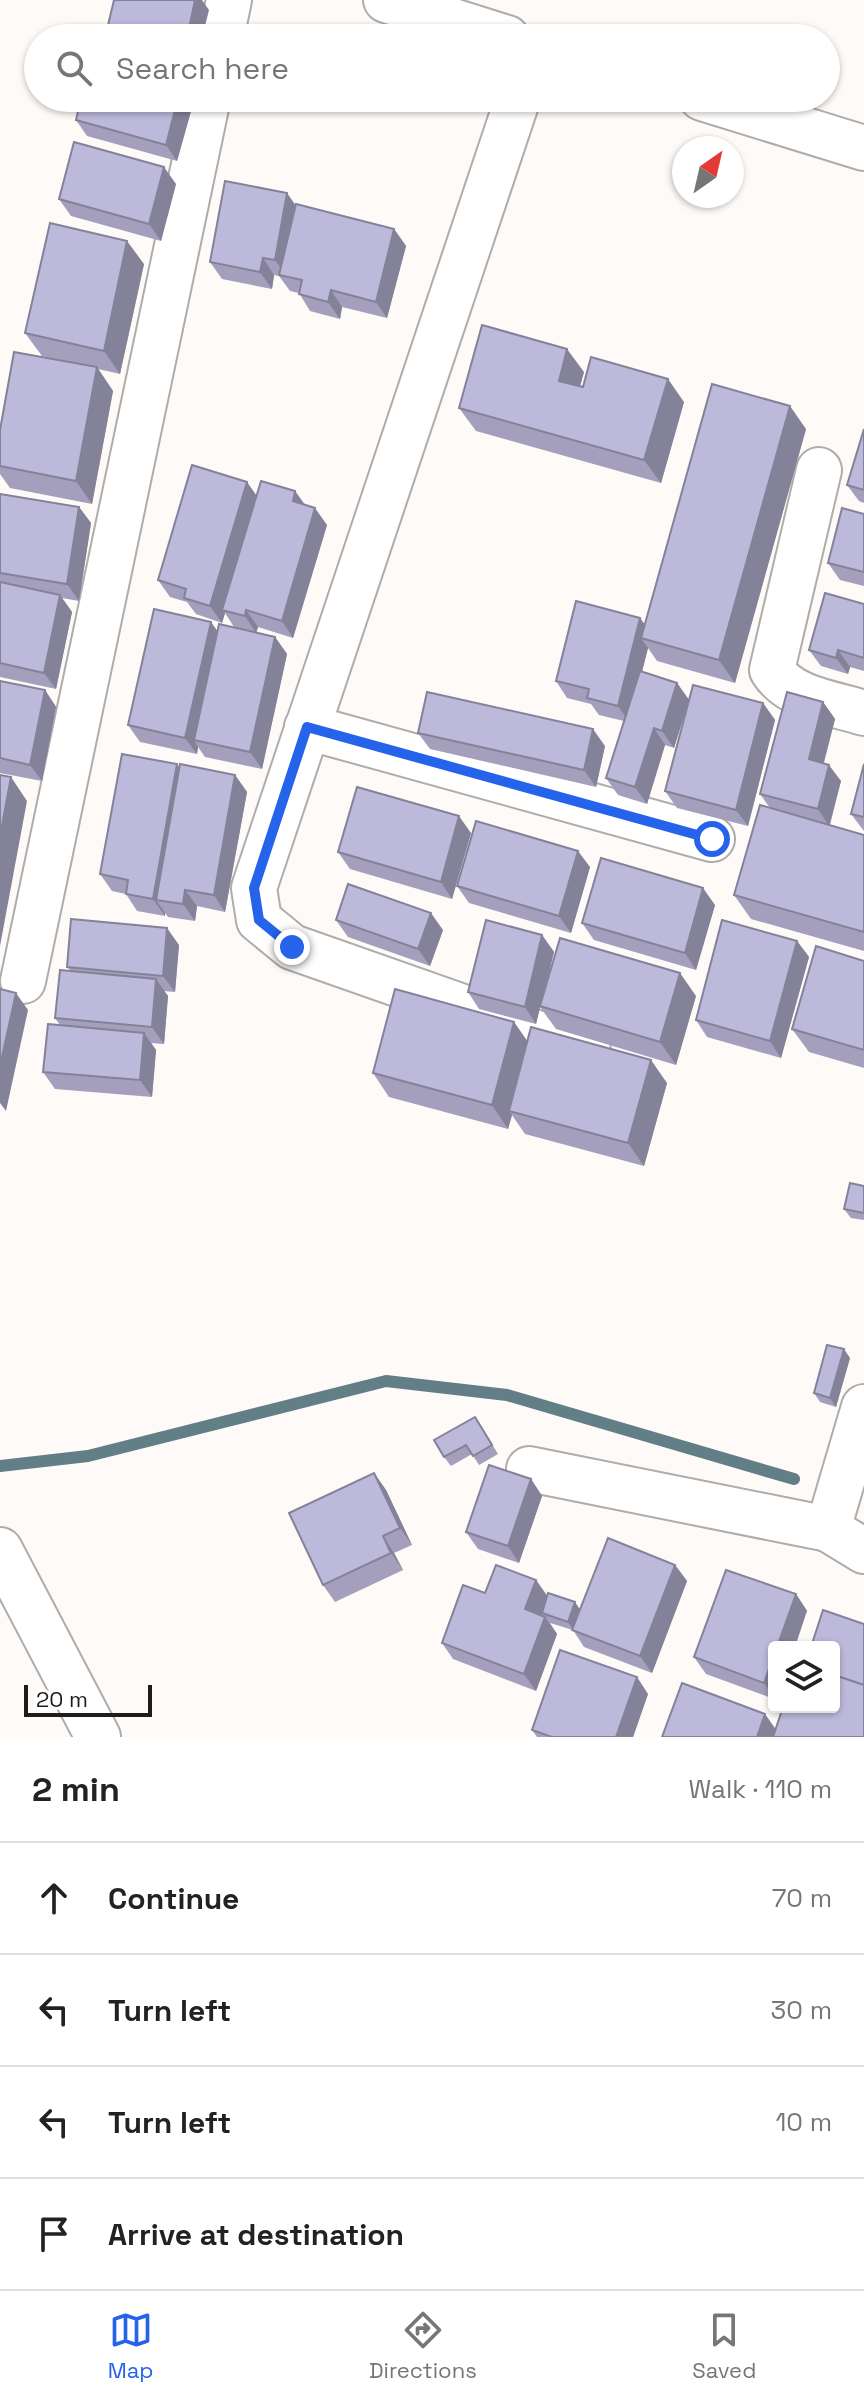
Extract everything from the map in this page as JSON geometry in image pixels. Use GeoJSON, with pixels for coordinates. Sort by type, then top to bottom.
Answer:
{"type":"FeatureCollection","features":[{"type":"Feature","properties":{"kind":"street"},"geometry":{"type":"LineString","coordinates":[[224,24],[229,0]]}},
{"type":"Feature","properties":{"kind":"street"},"geometry":{"type":"LineString","coordinates":[[386,0],[462,24]]}},
{"type":"Feature","properties":{"kind":"street"},"geometry":{"type":"LineString","coordinates":[[23,981],[205,112]]}},
{"type":"Feature","properties":{"kind":"street"},"geometry":{"type":"LineString","coordinates":[[513,112],[254,888],[259,920],[292,947],[619,1062]]}},
{"type":"Feature","properties":{"kind":"street"},"geometry":{"type":"LineString","coordinates":[[747,112],[864,148]]}},
{"type":"Feature","properties":{"kind":"street"},"geometry":{"type":"LineString","coordinates":[[819,470],[772,670],[780,683],[796,692],[864,713]]}},
{"type":"Feature","properties":{"kind":"street"},"geometry":{"type":"LineString","coordinates":[[307,727],[712,839]]}},
{"type":"Feature","properties":{"kind":"street"},"geometry":{"type":"LineString","coordinates":[[828,1529],[864,1407]]}},
{"type":"Feature","properties":{"kind":"street"},"geometry":{"type":"LineString","coordinates":[[529,1469],[828,1529],[864,1551]]}},
{"type":"Feature","properties":{"kind":"street"},"geometry":{"type":"LineString","coordinates":[[0,1550],[98,1737]]}},
{"type":"Feature","properties":{"kind":"building"},"geometry":{"type":"Polygon","coordinates":[[[114,0],[195,0],[190,24],[108,24],[114,0]]]}},
{"type":"Feature","properties":{"kind":"building"},"geometry":{"type":"Polygon","coordinates":[[[78,112],[174,112],[166,145],[76,120],[78,112]]]}},
{"type":"Feature","properties":{"kind":"building"},"geometry":{"type":"Polygon","coordinates":[[[74,142],[164,167],[149,224],[59,199],[74,142]]]}},
{"type":"Feature","properties":{"kind":"building"},"geometry":{"type":"Polygon","coordinates":[[[225,181],[287,193],[275,260],[263,258],[260,272],[210,262],[225,181]]]}},
{"type":"Feature","properties":{"kind":"building"},"geometry":{"type":"Polygon","coordinates":[[[296,204],[394,229],[376,302],[331,290],[328,302],[299,294],[302,280],[279,275],[296,204]]]}},
{"type":"Feature","properties":{"kind":"building"},"geometry":{"type":"Polygon","coordinates":[[[50,223],[127,241],[104,351],[25,333],[50,223]]]}},
{"type":"Feature","properties":{"kind":"building"},"geometry":{"type":"Polygon","coordinates":[[[482,325],[567,349],[559,381],[583,387],[591,357],[668,379],[644,460],[459,408],[482,325]]]}},
{"type":"Feature","properties":{"kind":"building"},"geometry":{"type":"Polygon","coordinates":[[[14,352],[97,367],[76,481],[0,466],[0,430],[14,352]]]}},
{"type":"Feature","properties":{"kind":"building"},"geometry":{"type":"Polygon","coordinates":[[[712,384],[790,406],[719,660],[641,638],[712,384]]]}},
{"type":"Feature","properties":{"kind":"building"},"geometry":{"type":"Polygon","coordinates":[[[864,429],[864,490],[847,485],[864,429]]]}},
{"type":"Feature","properties":{"kind":"building"},"geometry":{"type":"Polygon","coordinates":[[[192,465],[247,482],[210,606],[184,598],[186,589],[158,580],[192,465]]]}},
{"type":"Feature","properties":{"kind":"building"},"geometry":{"type":"Polygon","coordinates":[[[261,481],[295,491],[293,501],[315,508],[282,621],[246,610],[245,616],[222,610],[261,481]]]}},
{"type":"Feature","properties":{"kind":"building"},"geometry":{"type":"Polygon","coordinates":[[[0,494],[79,507],[67,584],[0,573],[0,494]]]}},
{"type":"Feature","properties":{"kind":"building"},"geometry":{"type":"Polygon","coordinates":[[[842,508],[864,514],[864,572],[828,563],[842,508]]]}},
{"type":"Feature","properties":{"kind":"building"},"geometry":{"type":"Polygon","coordinates":[[[0,582],[60,595],[44,673],[0,663],[0,582]]]}},
{"type":"Feature","properties":{"kind":"building"},"geometry":{"type":"Polygon","coordinates":[[[825,593],[864,604],[864,658],[838,650],[836,658],[809,650],[825,593]]]}},
{"type":"Feature","properties":{"kind":"building"},"geometry":{"type":"Polygon","coordinates":[[[576,601],[640,618],[618,706],[587,698],[589,689],[556,681],[576,601]]]}},
{"type":"Feature","properties":{"kind":"building"},"geometry":{"type":"Polygon","coordinates":[[[154,609],[211,622],[185,738],[128,725],[154,609]]]}},
{"type":"Feature","properties":{"kind":"building"},"geometry":{"type":"Polygon","coordinates":[[[219,624],[275,637],[250,752],[194,740],[219,624]]]}},
{"type":"Feature","properties":{"kind":"building"},"geometry":{"type":"Polygon","coordinates":[[[640,671],[677,683],[662,731],[654,728],[635,787],[606,778],[640,671]]]}},
{"type":"Feature","properties":{"kind":"building"},"geometry":{"type":"Polygon","coordinates":[[[0,681],[45,690],[30,765],[0,758],[0,681]]]}},
{"type":"Feature","properties":{"kind":"building"},"geometry":{"type":"Polygon","coordinates":[[[693,685],[763,703],[736,810],[665,791],[693,685]]]}},
{"type":"Feature","properties":{"kind":"building"},"geometry":{"type":"Polygon","coordinates":[[[427,692],[593,729],[584,770],[418,733],[427,692]]]}},
{"type":"Feature","properties":{"kind":"building"},"geometry":{"type":"Polygon","coordinates":[[[787,692],[823,702],[809,759],[829,765],[818,809],[760,794],[787,692]]]}},
{"type":"Feature","properties":{"kind":"building"},"geometry":{"type":"Polygon","coordinates":[[[122,754],[177,764],[153,899],[126,894],[128,880],[100,874],[122,754]]]}},
{"type":"Feature","properties":{"kind":"building"},"geometry":{"type":"Polygon","coordinates":[[[180,764],[235,775],[214,895],[185,890],[183,904],[156,900],[180,764]]]}},
{"type":"Feature","properties":{"kind":"building"},"geometry":{"type":"Polygon","coordinates":[[[864,764],[864,817],[851,814],[864,764]]]}},
{"type":"Feature","properties":{"kind":"building"},"geometry":{"type":"Polygon","coordinates":[[[0,775],[11,777],[0,836],[0,775]]]}},
{"type":"Feature","properties":{"kind":"building"},"geometry":{"type":"Polygon","coordinates":[[[357,787],[459,816],[441,882],[338,852],[357,787]]]}},
{"type":"Feature","properties":{"kind":"building"},"geometry":{"type":"Polygon","coordinates":[[[760,805],[864,835],[864,932],[734,895],[760,805]]]}},
{"type":"Feature","properties":{"kind":"building"},"geometry":{"type":"Polygon","coordinates":[[[476,821],[578,851],[559,916],[457,886],[476,821]]]}},
{"type":"Feature","properties":{"kind":"building"},"geometry":{"type":"Polygon","coordinates":[[[601,858],[703,888],[685,953],[582,923],[601,858]]]}},
{"type":"Feature","properties":{"kind":"building"},"geometry":{"type":"Polygon","coordinates":[[[348,884],[431,913],[418,949],[336,920],[348,884]]]}},
{"type":"Feature","properties":{"kind":"building"},"geometry":{"type":"Polygon","coordinates":[[[71,919],[167,928],[163,976],[67,967],[71,919]]]}},
{"type":"Feature","properties":{"kind":"building"},"geometry":{"type":"Polygon","coordinates":[[[486,920],[542,935],[525,1007],[468,992],[486,920]]]}},
{"type":"Feature","properties":{"kind":"building"},"geometry":{"type":"Polygon","coordinates":[[[722,920],[797,941],[770,1041],[696,1020],[722,920]]]}},
{"type":"Feature","properties":{"kind":"building"},"geometry":{"type":"Polygon","coordinates":[[[560,938],[680,973],[660,1042],[540,1006],[560,938]]]}},
{"type":"Feature","properties":{"kind":"building"},"geometry":{"type":"Polygon","coordinates":[[[816,946],[864,961],[864,1050],[792,1029],[816,946]]]}},
{"type":"Feature","properties":{"kind":"building"},"geometry":{"type":"Polygon","coordinates":[[[60,970],[156,979],[152,1027],[55,1018],[60,970]]]}},
{"type":"Feature","properties":{"kind":"building"},"geometry":{"type":"Polygon","coordinates":[[[0,989],[16,993],[0,1066],[0,989]]]}},
{"type":"Feature","properties":{"kind":"building"},"geometry":{"type":"Polygon","coordinates":[[[395,989],[514,1022],[492,1105],[373,1073],[395,989]]]}},
{"type":"Feature","properties":{"kind":"building"},"geometry":{"type":"Polygon","coordinates":[[[48,1024],[144,1033],[140,1080],[43,1072],[48,1024]]]}},
{"type":"Feature","properties":{"kind":"building"},"geometry":{"type":"Polygon","coordinates":[[[531,1027],[651,1060],[628,1143],[509,1111],[531,1027]]]}},
{"type":"Feature","properties":{"kind":"building"},"geometry":{"type":"Polygon","coordinates":[[[850,1183],[864,1186],[864,1213],[844,1209],[850,1183]]]}},
{"type":"Feature","properties":{"kind":"building"},"geometry":{"type":"Polygon","coordinates":[[[827,1345],[844,1349],[830,1398],[814,1393],[827,1345]]]}},
{"type":"Feature","properties":{"kind":"building"},"geometry":{"type":"Polygon","coordinates":[[[475,1417],[492,1445],[473,1456],[466,1445],[444,1457],[434,1440],[475,1417]]]}},
{"type":"Feature","properties":{"kind":"building"},"geometry":{"type":"Polygon","coordinates":[[[489,1465],[531,1479],[508,1546],[466,1532],[489,1465]]]}},
{"type":"Feature","properties":{"kind":"building"},"geometry":{"type":"Polygon","coordinates":[[[374,1473],[400,1528],[383,1536],[391,1553],[323,1585],[289,1513],[374,1473]]]}},
{"type":"Feature","properties":{"kind":"building"},"geometry":{"type":"Polygon","coordinates":[[[608,1538],[675,1565],[640,1656],[572,1630],[608,1538]]]}},
{"type":"Feature","properties":{"kind":"building"},"geometry":{"type":"Polygon","coordinates":[[[496,1565],[536,1580],[525,1609],[545,1617],[524,1674],[442,1643],[463,1585],[485,1593],[496,1565]]]}},
{"type":"Feature","properties":{"kind":"building"},"geometry":{"type":"Polygon","coordinates":[[[726,1570],[796,1594],[779,1641],[768,1641],[768,1672],[764,1683],[694,1657],[726,1570]]]}},
{"type":"Feature","properties":{"kind":"building"},"geometry":{"type":"Polygon","coordinates":[[[548,1593],[575,1602],[568,1622],[542,1613],[548,1593]]]}},
{"type":"Feature","properties":{"kind":"building"},"geometry":{"type":"Polygon","coordinates":[[[823,1610],[864,1624],[864,1685],[840,1677],[840,1641],[813,1641],[823,1610]]]}},
{"type":"Feature","properties":{"kind":"building"},"geometry":{"type":"Polygon","coordinates":[[[560,1650],[637,1677],[616,1737],[552,1737],[532,1730],[560,1650]]]}},
{"type":"Feature","properties":{"kind":"building"},"geometry":{"type":"Polygon","coordinates":[[[840,1677],[864,1685],[864,1737],[773,1737],[781,1713],[840,1713],[840,1677]]]}},
{"type":"Feature","properties":{"kind":"building"},"geometry":{"type":"Polygon","coordinates":[[[682,1683],[765,1714],[757,1737],[662,1737],[682,1683]]]}},
{"type":"Feature","properties":{"kind":"waterway"},"geometry":{"type":"LineString","coordinates":[[0,1466],[88,1456],[386,1381],[507,1395],[794,1479]]}},
{"type":"Feature","properties":{"kind":"route"},"geometry":{"type":"LineString","coordinates":[[292,947],[259,920],[254,888],[307,727],[712,839]]}}]}
